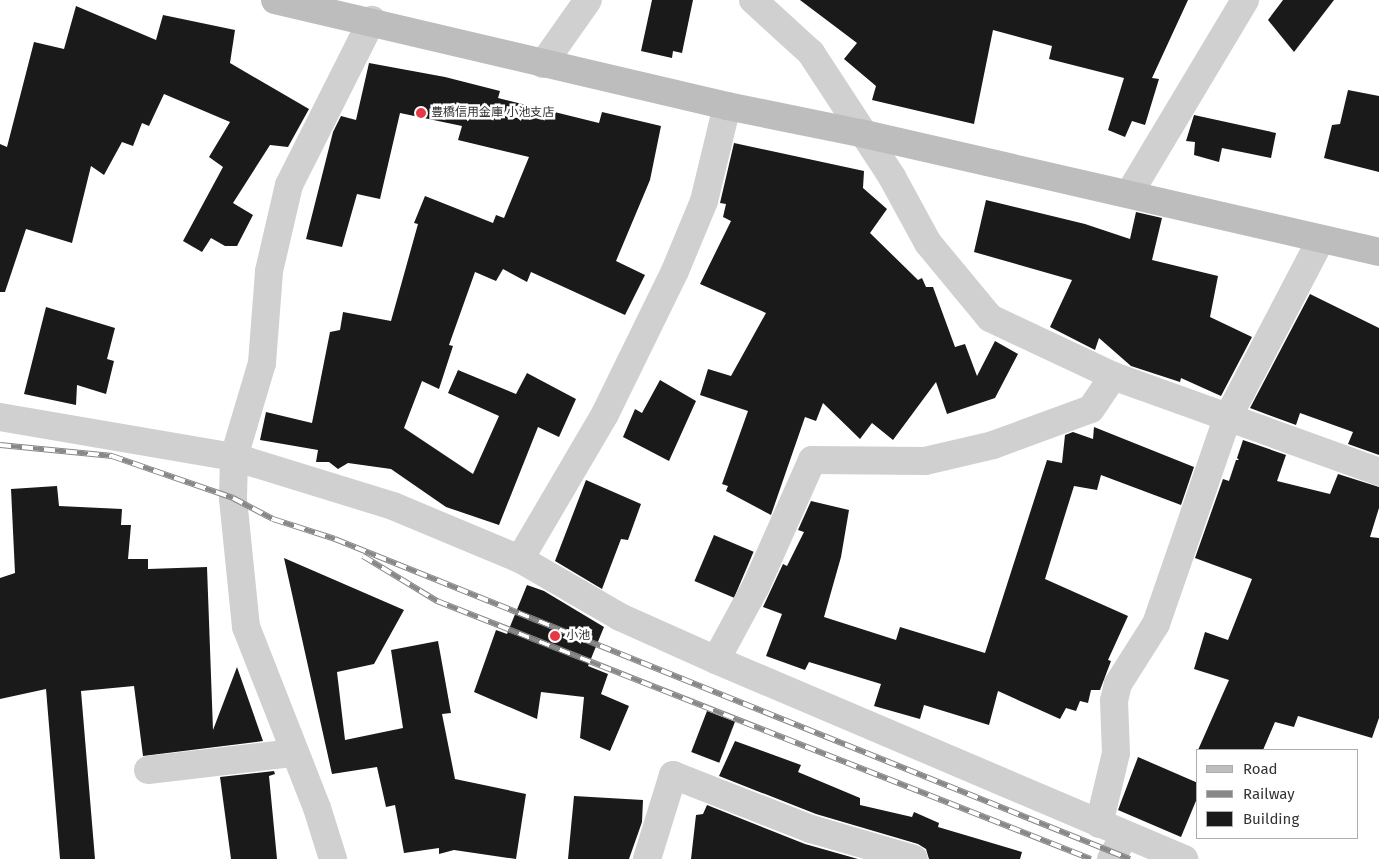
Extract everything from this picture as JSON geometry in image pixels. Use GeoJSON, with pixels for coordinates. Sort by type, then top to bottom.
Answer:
{"type":"FeatureCollection","features":[{"type":"Feature","properties":{"kind":"street"},"geometry":{"type":"LineString","coordinates":[[275,0],[372,20],[543,64],[727,106],[860,133],[1379,252]]}},
{"type":"Feature","properties":{"kind":"street"},"geometry":{"type":"LineString","coordinates":[[543,64],[588,0]]}},
{"type":"Feature","properties":{"kind":"street"},"geometry":{"type":"LineString","coordinates":[[753,0],[810,53],[860,133],[892,177],[928,243],[990,318],[1113,376],[1227,419],[1379,472]]}},
{"type":"Feature","properties":{"kind":"street"},"geometry":{"type":"LineString","coordinates":[[1129,194],[1245,0]]}},
{"type":"Feature","properties":{"kind":"street"},"geometry":{"type":"LineString","coordinates":[[333,859],[317,808],[293,754],[246,627],[233,498],[234,457],[262,363],[269,271],[289,185],[372,20]]}},
{"type":"Feature","properties":{"kind":"street"},"geometry":{"type":"LineString","coordinates":[[520,559],[605,414],[675,271],[704,202],[727,106]]}},
{"type":"Feature","properties":{"kind":"street"},"geometry":{"type":"LineString","coordinates":[[1099,824],[1116,753],[1114,701],[1118,684],[1156,624],[1227,419],[1321,239]]}},
{"type":"Feature","properties":{"kind":"street"},"geometry":{"type":"LineString","coordinates":[[716,660],[756,586],[812,460],[925,461],[992,444],[1090,409],[1113,376]]}},
{"type":"Feature","properties":{"kind":"street"},"geometry":{"type":"LineString","coordinates":[[0,417],[234,457],[393,506],[520,559],[620,617],[716,660],[1184,859]]}},
{"type":"Feature","properties":{"kind":"street"},"geometry":{"type":"LineString","coordinates":[[148,770],[293,754]]}},
{"type":"Feature","properties":{"kind":"street"},"geometry":{"type":"LineString","coordinates":[[647,859],[673,775],[811,829],[914,859]]}},
{"type":"Feature","properties":{"kind":"street"},"geometry":{"type":"LineString","coordinates":[[1110,859],[1125,835]]}},
{"type":"Feature","properties":{"kind":"building"},"geometry":{"type":"Polygon","coordinates":[[[652,0],[693,0],[682,53],[673,51],[672,58],[641,51],[652,0]]]}},
{"type":"Feature","properties":{"kind":"building"},"geometry":{"type":"Polygon","coordinates":[[[800,0],[1188,0],[1152,78],[1159,79],[1145,125],[1132,121],[1125,137],[1108,130],[1124,78],[1049,59],[1052,46],[993,30],[974,124],[872,100],[876,86],[844,59],[857,43],[800,0]]]}},
{"type":"Feature","properties":{"kind":"building"},"geometry":{"type":"Polygon","coordinates":[[[1283,0],[1334,0],[1294,52],[1268,20],[1283,0]]]}},
{"type":"Feature","properties":{"kind":"building"},"geometry":{"type":"Polygon","coordinates":[[[76,6],[156,40],[163,15],[235,30],[230,63],[309,109],[288,147],[270,145],[233,203],[253,215],[237,246],[225,246],[211,238],[202,252],[183,241],[223,167],[209,157],[230,122],[164,94],[149,126],[142,123],[133,146],[122,142],[104,175],[91,166],[72,243],[26,229],[5,292],[0,292],[0,144],[7,147],[34,42],[64,49],[76,6]]]}},
{"type":"Feature","properties":{"kind":"building"},"geometry":{"type":"Polygon","coordinates":[[[369,63],[445,77],[500,91],[498,98],[599,123],[602,112],[661,126],[650,180],[616,261],[645,275],[625,315],[531,272],[527,282],[503,269],[496,281],[475,272],[449,345],[453,346],[439,389],[422,381],[404,428],[473,474],[499,416],[448,393],[458,370],[516,394],[527,373],[576,399],[559,437],[538,427],[499,525],[446,507],[391,469],[348,463],[338,469],[329,462],[316,462],[318,450],[260,440],[266,412],[312,423],[330,332],[340,330],[343,312],[391,321],[418,224],[414,223],[425,196],[493,223],[496,215],[504,218],[529,157],[458,140],[462,126],[400,113],[380,199],[357,194],[342,247],[306,239],[333,132],[341,116],[356,120],[369,63]]]}},
{"type":"Feature","properties":{"kind":"building"},"geometry":{"type":"Polygon","coordinates":[[[1348,90],[1379,96],[1379,172],[1324,158],[1332,125],[1340,124],[1348,90]]]}},
{"type":"Feature","properties":{"kind":"building"},"geometry":{"type":"Polygon","coordinates":[[[1194,115],[1276,133],[1271,158],[1222,148],[1219,162],[1194,155],[1195,142],[1186,141],[1194,115]]]}},
{"type":"Feature","properties":{"kind":"building"},"geometry":{"type":"Polygon","coordinates":[[[734,143],[864,171],[863,188],[887,209],[870,233],[918,280],[922,278],[926,287],[933,287],[955,347],[965,344],[977,376],[995,341],[1018,354],[995,398],[947,414],[936,382],[893,440],[872,423],[860,439],[823,403],[816,421],[805,417],[771,515],[726,491],[728,486],[722,484],[748,411],[700,395],[708,369],[731,376],[766,313],[700,284],[731,221],[723,217],[726,204],[720,203],[734,143]]]}},
{"type":"Feature","properties":{"kind":"building"},"geometry":{"type":"Polygon","coordinates":[[[986,200],[1085,224],[1130,239],[1136,212],[1162,218],[1152,260],[1218,276],[1210,317],[1252,337],[1221,396],[1181,378],[1180,382],[1131,366],[1099,338],[1095,350],[1050,327],[1072,280],[974,252],[986,200]]]}},
{"type":"Feature","properties":{"kind":"building"},"geometry":{"type":"Polygon","coordinates":[[[1310,294],[1379,328],[1379,455],[1348,444],[1353,432],[1300,413],[1296,425],[1250,408],[1310,294]]]}},
{"type":"Feature","properties":{"kind":"building"},"geometry":{"type":"Polygon","coordinates":[[[46,307],[115,328],[107,359],[114,361],[106,394],[77,385],[76,405],[24,394],[46,307]]]}},
{"type":"Feature","properties":{"kind":"building"},"geometry":{"type":"Polygon","coordinates":[[[660,380],[696,401],[669,461],[623,437],[635,409],[642,413],[660,380]]]}},
{"type":"Feature","properties":{"kind":"building"},"geometry":{"type":"Polygon","coordinates":[[[1094,427],[1194,467],[1181,505],[1101,475],[1097,490],[1074,486],[1045,579],[1128,616],[1108,660],[1111,661],[1100,690],[1091,690],[1088,703],[1080,701],[1076,711],[1066,708],[1060,719],[998,691],[989,725],[924,705],[920,719],[874,706],[881,684],[809,662],[805,670],[766,656],[782,614],[763,607],[783,564],[787,566],[804,532],[798,530],[811,501],[849,510],[841,557],[824,617],[896,640],[900,627],[985,653],[1047,460],[1062,463],[1065,435],[1073,432],[1093,439],[1094,427]]]}},
{"type":"Feature","properties":{"kind":"building"},"geometry":{"type":"Polygon","coordinates":[[[1243,440],[1286,455],[1277,481],[1330,494],[1338,474],[1379,487],[1379,508],[1370,537],[1379,538],[1379,718],[1372,738],[1298,716],[1294,727],[1275,722],[1263,749],[1198,749],[1229,680],[1194,669],[1205,632],[1228,640],[1252,579],[1195,558],[1223,479],[1229,481],[1236,460],[1239,460],[1237,458],[1243,440]]]}},
{"type":"Feature","properties":{"kind":"building"},"geometry":{"type":"Polygon","coordinates":[[[586,480],[641,504],[628,540],[621,539],[602,589],[555,561],[586,480]]]}},
{"type":"Feature","properties":{"kind":"building"},"geometry":{"type":"Polygon","coordinates":[[[57,486],[59,506],[122,509],[121,525],[131,525],[128,559],[148,559],[148,569],[207,567],[213,730],[237,667],[263,741],[143,756],[134,686],[81,691],[95,859],[60,859],[46,689],[0,699],[0,578],[15,573],[11,489],[57,486]]]}},
{"type":"Feature","properties":{"kind":"building"},"geometry":{"type":"Polygon","coordinates":[[[714,535],[754,552],[734,598],[694,581],[714,535]]]}},
{"type":"Feature","properties":{"kind":"building"},"geometry":{"type":"Polygon","coordinates":[[[284,558],[404,610],[374,664],[337,672],[345,740],[403,728],[391,650],[438,641],[451,713],[442,714],[455,779],[526,794],[516,859],[454,850],[439,854],[439,848],[404,853],[395,805],[386,807],[377,767],[332,774],[284,558]]]}},
{"type":"Feature","properties":{"kind":"building"},"geometry":{"type":"Polygon","coordinates":[[[527,585],[544,591],[604,627],[588,666],[608,674],[601,694],[629,706],[610,751],[580,738],[584,697],[541,692],[537,719],[474,692],[496,630],[507,634],[527,585]]]}},
{"type":"Feature","properties":{"kind":"building"},"geometry":{"type":"Polygon","coordinates":[[[707,711],[735,722],[719,763],[691,752],[707,711]]]}},
{"type":"Feature","properties":{"kind":"building"},"geometry":{"type":"Polygon","coordinates":[[[735,741],[801,765],[798,772],[860,798],[860,805],[912,817],[914,812],[939,823],[938,827],[1022,852],[1020,859],[929,859],[926,849],[918,844],[816,814],[719,776],[735,741]]]}},
{"type":"Feature","properties":{"kind":"building"},"geometry":{"type":"Polygon","coordinates":[[[1138,757],[1196,782],[1196,801],[1181,837],[1118,810],[1138,757]]]}},
{"type":"Feature","properties":{"kind":"building"},"geometry":{"type":"Polygon","coordinates":[[[274,771],[275,774],[269,776],[277,859],[231,859],[220,777],[274,771]]]}},
{"type":"Feature","properties":{"kind":"building"},"geometry":{"type":"Polygon","coordinates":[[[574,796],[643,800],[642,822],[629,859],[568,859],[574,796]]]}},
{"type":"Feature","properties":{"kind":"building"},"geometry":{"type":"Polygon","coordinates":[[[707,805],[805,844],[858,859],[691,859],[696,815],[703,814],[707,805]]]}},
{"type":"Feature","properties":{"kind":"railway"},"geometry":{"type":"LineString","coordinates":[[0,445],[112,456],[233,498],[273,519],[335,539],[1130,859]]}},
{"type":"Feature","properties":{"kind":"railway"},"geometry":{"type":"LineString","coordinates":[[363,556],[437,601],[1091,859]]}},
{"type":"Feature","properties":{"kind":"place","name":"豊橋信用金庫 小池支店"},"geometry":{"type":"Point","coordinates":[421,113]}},
{"type":"Feature","properties":{"kind":"place","name":"小池"},"geometry":{"type":"Point","coordinates":[555,636]}}]}
